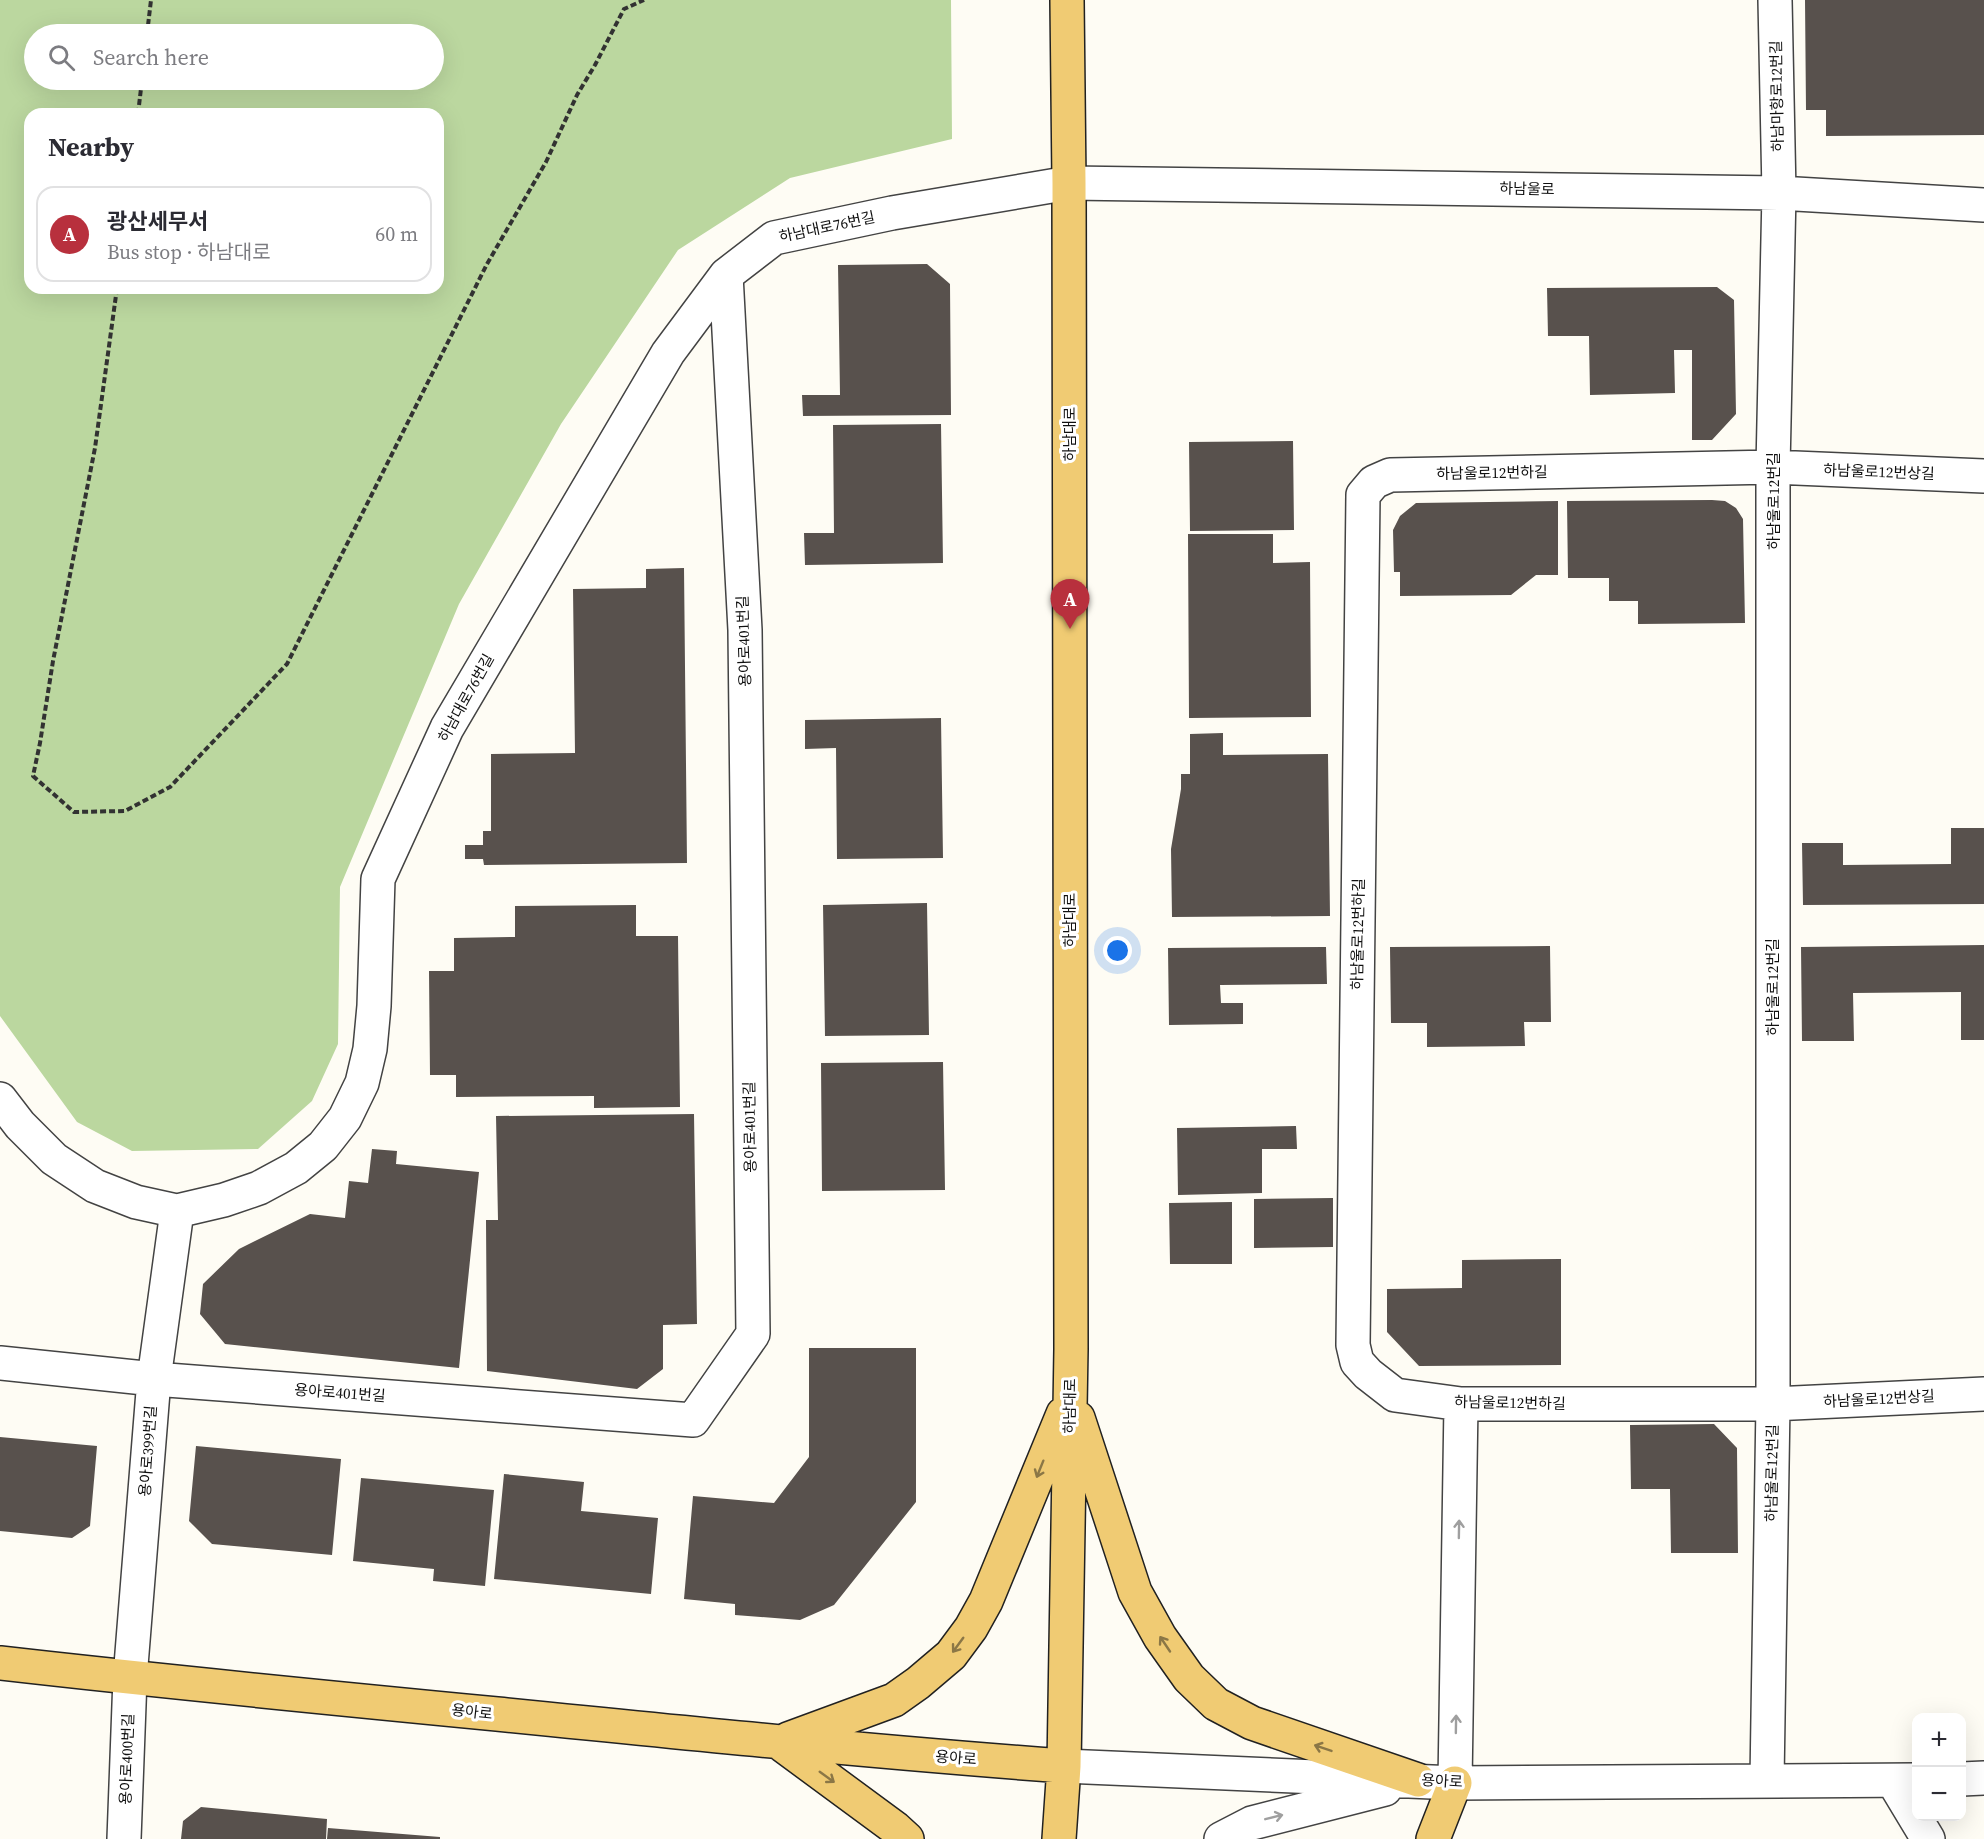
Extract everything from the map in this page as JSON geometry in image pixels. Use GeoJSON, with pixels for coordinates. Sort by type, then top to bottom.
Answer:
{"type":"FeatureCollection","features":[{"type":"Feature","properties":{"kind":"main road","name":"하남대로"},"geometry":{"type":"LineString","coordinates":[[1059,1839],[1064,1766],[1070,1396],[1067,0]]}},
{"type":"Feature","properties":{"kind":"main road"},"geometry":{"type":"LineString","coordinates":[[780,1742],[894,1700],[951,1655],[971,1628],[986,1601],[1070,1396]]}},
{"type":"Feature","properties":{"kind":"main road"},"geometry":{"type":"LineString","coordinates":[[1070,1396],[1135,1592],[1160,1637],[1189,1678],[1216,1704],[1252,1723],[1418,1780]]}},
{"type":"Feature","properties":{"kind":"main road","name":"용아로"},"geometry":{"type":"LineString","coordinates":[[0,1663],[894,1754],[1064,1766]]}},
{"type":"Feature","properties":{"kind":"main road"},"geometry":{"type":"LineString","coordinates":[[780,1742],[896,1828],[907,1839]]}},
{"type":"Feature","properties":{"kind":"main road"},"geometry":{"type":"LineString","coordinates":[[1433,1839],[1455,1783]]}},
{"type":"Feature","properties":{"kind":"street","name":"하남마항로12번길"},"geometry":{"type":"LineString","coordinates":[[1775,0],[1779,193]]}},
{"type":"Feature","properties":{"kind":"street","name":"하남울로"},"geometry":{"type":"LineString","coordinates":[[1069,183],[1779,193],[1984,205]]}},
{"type":"Feature","properties":{"kind":"street","name":"하남대로76번길"},"geometry":{"type":"LineString","coordinates":[[0,1099],[20,1125],[54,1159],[87,1180],[136,1202],[177,1210],[224,1200],[259,1188],[296,1168],[323,1146],[345,1118],[362,1083],[370,1049],[374,1006],[378,879],[447,728],[668,353],[726,275],[774,238],[892,213],[1069,183]]}},
{"type":"Feature","properties":{"kind":"street","name":"하남울로12번길"},"geometry":{"type":"LineString","coordinates":[[1767,1780],[1773,1404],[1773,467],[1779,193]]}},
{"type":"Feature","properties":{"kind":"street","name":"용아로401번길"},"geometry":{"type":"LineString","coordinates":[[154,1379],[693,1420],[753,1334],[744,630],[726,275]]}},
{"type":"Feature","properties":{"kind":"street","name":"하남울로12번상길"},"geometry":{"type":"LineString","coordinates":[[1773,467],[1984,476]]}},
{"type":"Feature","properties":{"kind":"street","name":"하남울로12번하길"},"geometry":{"type":"LineString","coordinates":[[1773,467],[1390,475],[1374,482],[1363,495],[1353,1345],[1357,1362],[1368,1374],[1395,1395],[1461,1404],[1773,1404]]}},
{"type":"Feature","properties":{"kind":"street","name":"용아로399번길"},"geometry":{"type":"LineString","coordinates":[[130,1678],[154,1379],[177,1210]]}},
{"type":"Feature","properties":{"kind":"street"},"geometry":{"type":"LineString","coordinates":[[0,1362],[154,1379]]}},
{"type":"Feature","properties":{"kind":"street","name":"하남울로12번상길"},"geometry":{"type":"LineString","coordinates":[[1773,1404],[1984,1394]]}},
{"type":"Feature","properties":{"kind":"street"},"geometry":{"type":"LineString","coordinates":[[1455,1783],[1461,1404]]}},
{"type":"Feature","properties":{"kind":"street","name":"용아로400번길"},"geometry":{"type":"LineString","coordinates":[[124,1839],[130,1678]]}},
{"type":"Feature","properties":{"kind":"street","name":"용아로"},"geometry":{"type":"LineString","coordinates":[[1064,1766],[1455,1783],[1905,1780]]}},
{"type":"Feature","properties":{"kind":"street"},"geometry":{"type":"LineString","coordinates":[[1966,1779],[1984,1778]]}},
{"type":"Feature","properties":{"kind":"street"},"geometry":{"type":"LineString","coordinates":[[1221,1839],[1252,1823],[1418,1780]]}},
{"type":"Feature","properties":{"kind":"street"},"geometry":{"type":"LineString","coordinates":[[1905,1780],[1928,1839]]}},
{"type":"Feature","properties":{"kind":"path"},"geometry":{"type":"LineString","coordinates":[[148,24],[151,0]]}},
{"type":"Feature","properties":{"kind":"path"},"geometry":{"type":"LineString","coordinates":[[116,294],[95,448],[33,776],[74,812],[125,810],[171,787],[287,664],[487,264],[546,162],[577,94],[596,65],[624,9],[644,0]]}},
{"type":"Feature","properties":{"kind":"path"},"geometry":{"type":"LineString","coordinates":[[139,108],[141,90]]}},
{"type":"Feature","properties":{"kind":"green space"},"geometry":{"type":"Polygon","coordinates":[[[0,0],[951,0],[952,139],[790,178],[678,250],[561,424],[459,604],[340,887],[338,1044],[312,1101],[258,1149],[132,1151],[77,1122],[0,1016],[0,0]]]}},
{"type":"Feature","properties":{"kind":"building"},"geometry":{"type":"Polygon","coordinates":[[[1805,0],[1984,0],[1984,135],[1826,136],[1826,110],[1806,110],[1805,0]]]}},
{"type":"Feature","properties":{"kind":"building"},"geometry":{"type":"Polygon","coordinates":[[[927,264],[950,284],[951,415],[803,416],[802,395],[840,395],[838,265],[927,264]]]}},
{"type":"Feature","properties":{"kind":"building"},"geometry":{"type":"Polygon","coordinates":[[[1717,287],[1734,300],[1736,414],[1712,440],[1692,440],[1692,350],[1674,350],[1675,393],[1590,395],[1589,336],[1548,336],[1547,288],[1717,287]]]}},
{"type":"Feature","properties":{"kind":"building"},"geometry":{"type":"Polygon","coordinates":[[[941,424],[943,563],[805,565],[804,533],[834,533],[833,425],[941,424]]]}},
{"type":"Feature","properties":{"kind":"building"},"geometry":{"type":"Polygon","coordinates":[[[1293,441],[1294,530],[1190,531],[1189,442],[1293,441]]]}},
{"type":"Feature","properties":{"kind":"building"},"geometry":{"type":"Polygon","coordinates":[[[1558,501],[1558,575],[1536,575],[1511,595],[1400,596],[1400,572],[1394,572],[1393,530],[1400,516],[1416,503],[1558,501]]]}},
{"type":"Feature","properties":{"kind":"building"},"geometry":{"type":"Polygon","coordinates":[[[1567,501],[1725,501],[1736,508],[1743,519],[1745,623],[1638,624],[1638,601],[1609,601],[1609,578],[1568,578],[1567,501]]]}},
{"type":"Feature","properties":{"kind":"building"},"geometry":{"type":"Polygon","coordinates":[[[1188,534],[1273,534],[1273,563],[1310,562],[1311,717],[1189,718],[1188,534]]]}},
{"type":"Feature","properties":{"kind":"building"},"geometry":{"type":"Polygon","coordinates":[[[684,568],[687,863],[484,865],[483,859],[465,859],[465,845],[483,845],[483,831],[491,831],[491,754],[575,753],[573,589],[646,588],[646,569],[684,568]]]}},
{"type":"Feature","properties":{"kind":"building"},"geometry":{"type":"Polygon","coordinates":[[[941,718],[943,858],[837,859],[836,748],[805,749],[805,720],[941,718]]]}},
{"type":"Feature","properties":{"kind":"building"},"geometry":{"type":"Polygon","coordinates":[[[1223,733],[1223,755],[1328,754],[1330,916],[1172,917],[1171,849],[1181,789],[1181,774],[1190,774],[1190,734],[1223,733]]]}},
{"type":"Feature","properties":{"kind":"building"},"geometry":{"type":"Polygon","coordinates":[[[1951,828],[1984,828],[1984,904],[1803,905],[1802,843],[1843,843],[1843,865],[1951,864],[1951,828]]]}},
{"type":"Feature","properties":{"kind":"building"},"geometry":{"type":"Polygon","coordinates":[[[927,903],[929,1035],[825,1036],[823,905],[927,903]]]}},
{"type":"Feature","properties":{"kind":"building"},"geometry":{"type":"Polygon","coordinates":[[[636,905],[636,936],[678,936],[680,1107],[594,1108],[594,1096],[456,1097],[456,1075],[430,1075],[429,971],[454,971],[454,938],[515,937],[515,906],[636,905]]]}},
{"type":"Feature","properties":{"kind":"building"},"geometry":{"type":"Polygon","coordinates":[[[1984,945],[1984,1040],[1961,1040],[1961,992],[1853,993],[1854,1041],[1802,1041],[1801,947],[1984,945]]]}},
{"type":"Feature","properties":{"kind":"building"},"geometry":{"type":"Polygon","coordinates":[[[1550,946],[1551,1022],[1524,1022],[1525,1046],[1427,1047],[1427,1023],[1391,1023],[1390,947],[1550,946]]]}},
{"type":"Feature","properties":{"kind":"building"},"geometry":{"type":"Polygon","coordinates":[[[1326,947],[1327,984],[1220,985],[1221,1003],[1243,1003],[1243,1024],[1169,1025],[1168,948],[1326,947]]]}},
{"type":"Feature","properties":{"kind":"building"},"geometry":{"type":"Polygon","coordinates":[[[943,1062],[945,1190],[822,1191],[821,1063],[943,1062]]]}},
{"type":"Feature","properties":{"kind":"building"},"geometry":{"type":"Polygon","coordinates":[[[694,1114],[697,1324],[663,1325],[663,1369],[637,1389],[487,1371],[486,1220],[498,1220],[496,1116],[694,1114]]]}},
{"type":"Feature","properties":{"kind":"building"},"geometry":{"type":"Polygon","coordinates":[[[1296,1126],[1297,1149],[1262,1149],[1262,1193],[1178,1195],[1177,1128],[1296,1126]]]}},
{"type":"Feature","properties":{"kind":"building"},"geometry":{"type":"Polygon","coordinates":[[[372,1149],[397,1151],[396,1164],[479,1172],[459,1368],[225,1344],[200,1314],[203,1284],[239,1249],[310,1214],[345,1218],[349,1181],[368,1183],[372,1149]]]}},
{"type":"Feature","properties":{"kind":"building"},"geometry":{"type":"Polygon","coordinates":[[[1333,1198],[1333,1247],[1254,1248],[1254,1199],[1333,1198]]]}},
{"type":"Feature","properties":{"kind":"building"},"geometry":{"type":"Polygon","coordinates":[[[1232,1202],[1232,1264],[1170,1264],[1169,1203],[1232,1202]]]}},
{"type":"Feature","properties":{"kind":"building"},"geometry":{"type":"Polygon","coordinates":[[[1561,1259],[1561,1365],[1419,1366],[1387,1332],[1387,1289],[1462,1288],[1462,1260],[1561,1259]]]}},
{"type":"Feature","properties":{"kind":"building"},"geometry":{"type":"Polygon","coordinates":[[[809,1348],[916,1348],[916,1502],[834,1605],[800,1620],[735,1615],[735,1604],[684,1599],[693,1496],[774,1503],[809,1457],[809,1348]]]}},
{"type":"Feature","properties":{"kind":"building"},"geometry":{"type":"Polygon","coordinates":[[[1714,1424],[1737,1448],[1738,1553],[1671,1553],[1670,1489],[1631,1489],[1630,1425],[1714,1424]]]}},
{"type":"Feature","properties":{"kind":"building"},"geometry":{"type":"Polygon","coordinates":[[[0,1437],[97,1446],[90,1526],[72,1538],[0,1531],[0,1437]]]}},
{"type":"Feature","properties":{"kind":"building"},"geometry":{"type":"Polygon","coordinates":[[[196,1446],[341,1459],[332,1555],[212,1544],[189,1521],[196,1446]]]}},
{"type":"Feature","properties":{"kind":"building"},"geometry":{"type":"Polygon","coordinates":[[[504,1474],[584,1482],[581,1511],[658,1518],[651,1594],[494,1579],[504,1474]]]}},
{"type":"Feature","properties":{"kind":"building"},"geometry":{"type":"Polygon","coordinates":[[[361,1478],[494,1490],[485,1586],[433,1581],[434,1569],[353,1561],[361,1478]]]}},
{"type":"Feature","properties":{"kind":"building"},"geometry":{"type":"Polygon","coordinates":[[[201,1807],[327,1819],[326,1839],[181,1839],[183,1821],[201,1807]]]}},
{"type":"Feature","properties":{"kind":"building"},"geometry":{"type":"Polygon","coordinates":[[[328,1828],[440,1837],[440,1839],[327,1839],[328,1828]]]}},
{"type":"Feature","properties":{"kind":"place","name":"광산세무서"},"geometry":{"type":"Point","coordinates":[1070,629]}}]}
